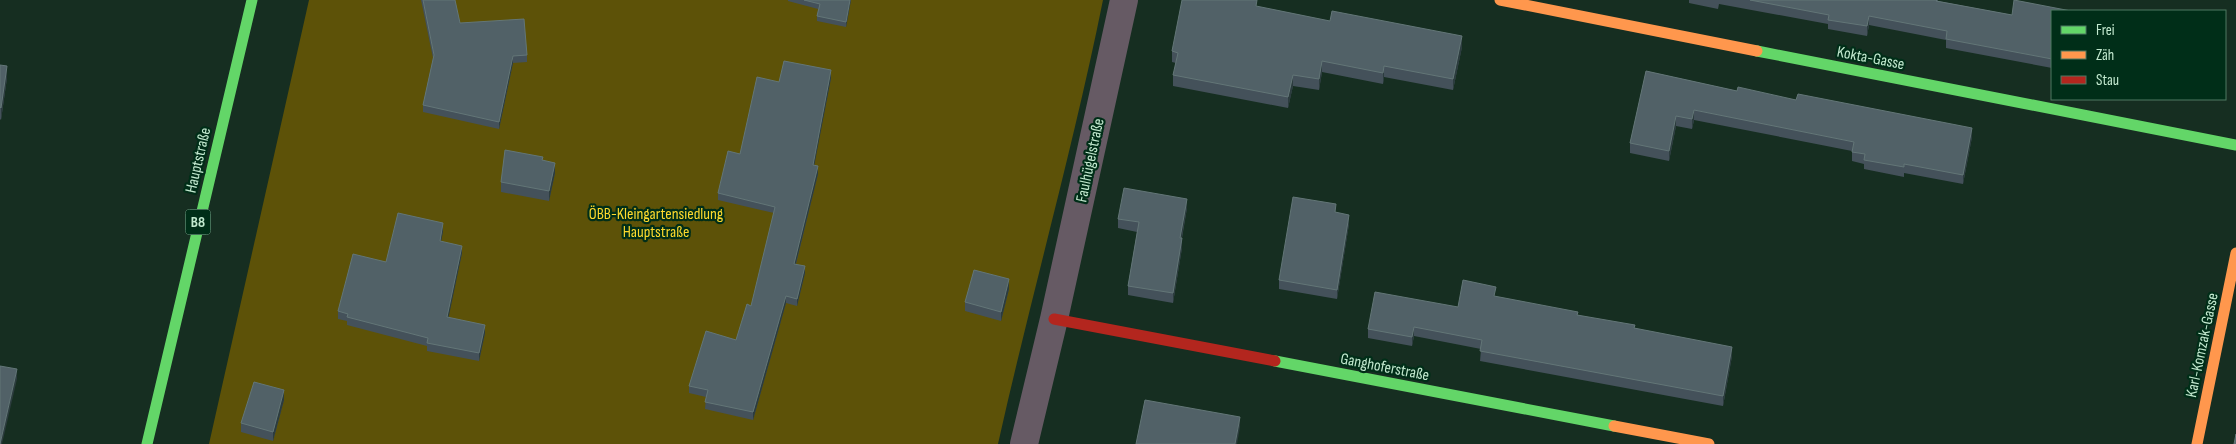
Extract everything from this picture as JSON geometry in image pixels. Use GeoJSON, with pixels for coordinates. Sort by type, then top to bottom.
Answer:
{"type":"FeatureCollection","features":[{"type":"Feature","properties":{"kind":"street","name":"Hauptstraße"},"geometry":{"type":"LineString","coordinates":[[146,444],[252,0]]}},
{"type":"Feature","properties":{"kind":"street","name":"Faulhügelstraße"},"geometry":{"type":"LineString","coordinates":[[1024,444],[1054,319],[1124,0]]}},
{"type":"Feature","properties":{"kind":"street","name":"Kokta-Gasse"},"geometry":{"type":"LineString","coordinates":[[1500,0],[2236,145]]}},
{"type":"Feature","properties":{"kind":"street","name":"Karl-Komzak-Gasse"},"geometry":{"type":"LineString","coordinates":[[2197,444],[2236,253]]}},
{"type":"Feature","properties":{"kind":"street","name":"Ganghoferstraße"},"geometry":{"type":"LineString","coordinates":[[1054,319],[1710,444]]}},
{"type":"Feature","properties":{"kind":"green space","name":"ÖBB-Kleingartensiedlung Hauptstraße"},"geometry":{"type":"Polygon","coordinates":[[[309,0],[1103,0],[1079,111],[998,444],[209,444],[309,0]]]}},
{"type":"Feature","properties":{"kind":"building"},"geometry":{"type":"Polygon","coordinates":[[[423,0],[455,0],[460,23],[524,19],[527,55],[513,56],[499,122],[423,105],[434,55],[423,0]]]}},
{"type":"Feature","properties":{"kind":"building"},"geometry":{"type":"Polygon","coordinates":[[[804,0],[850,0],[846,22],[817,16],[820,4],[804,0]]]}},
{"type":"Feature","properties":{"kind":"building"},"geometry":{"type":"Polygon","coordinates":[[[1182,0],[1257,0],[1256,6],[1330,21],[1332,11],[1462,36],[1453,79],[1384,66],[1383,73],[1322,61],[1319,79],[1293,75],[1288,97],[1173,75],[1178,53],[1172,51],[1182,0]]]}},
{"type":"Feature","properties":{"kind":"building"},"geometry":{"type":"Polygon","coordinates":[[[1750,0],[1937,0],[2012,15],[2014,0],[2066,10],[2051,10],[2051,59],[1946,39],[1947,31],[1869,16],[1867,26],[1828,20],[1829,15],[1750,0]]]}},
{"type":"Feature","properties":{"kind":"building"},"geometry":{"type":"Polygon","coordinates":[[[784,61],[831,70],[813,165],[818,166],[794,264],[805,266],[797,299],[786,296],[753,412],[705,402],[708,390],[689,386],[706,331],[736,340],[747,304],[751,306],[775,207],[718,193],[728,151],[740,154],[757,77],[779,82],[784,61]]]}},
{"type":"Feature","properties":{"kind":"building"},"geometry":{"type":"Polygon","coordinates":[[[0,65],[7,66],[1,108],[0,107],[0,65]]]}},
{"type":"Feature","properties":{"kind":"building"},"geometry":{"type":"Polygon","coordinates":[[[1646,71],[1737,91],[1738,87],[1796,100],[1798,94],[1972,128],[1963,175],[1904,164],[1904,167],[1864,160],[1865,154],[1852,152],[1854,142],[1694,110],[1692,119],[1676,116],[1669,151],[1630,143],[1646,71]]]}},
{"type":"Feature","properties":{"kind":"building"},"geometry":{"type":"Polygon","coordinates":[[[505,150],[543,157],[542,160],[555,163],[549,191],[501,182],[505,150]]]}},
{"type":"Feature","properties":{"kind":"building"},"geometry":{"type":"Polygon","coordinates":[[[1124,188],[1187,199],[1173,293],[1128,286],[1139,222],[1118,219],[1124,188]]]}},
{"type":"Feature","properties":{"kind":"building"},"geometry":{"type":"Polygon","coordinates":[[[1293,197],[1336,204],[1335,212],[1349,215],[1337,290],[1279,280],[1293,197]]]}},
{"type":"Feature","properties":{"kind":"building"},"geometry":{"type":"Polygon","coordinates":[[[398,213],[443,223],[440,241],[462,246],[447,317],[485,325],[479,353],[427,343],[428,338],[347,317],[348,314],[338,311],[353,254],[386,262],[398,213]]]}},
{"type":"Feature","properties":{"kind":"building"},"geometry":{"type":"Polygon","coordinates":[[[974,270],[1009,279],[1001,312],[965,302],[974,270]]]}},
{"type":"Feature","properties":{"kind":"building"},"geometry":{"type":"Polygon","coordinates":[[[1463,280],[1496,287],[1494,296],[1578,312],[1577,315],[1635,325],[1634,328],[1732,347],[1723,396],[1480,351],[1482,340],[1414,327],[1412,337],[1368,329],[1375,292],[1458,307],[1463,280]]]}},
{"type":"Feature","properties":{"kind":"building"},"geometry":{"type":"Polygon","coordinates":[[[0,366],[17,369],[0,444],[0,366]]]}},
{"type":"Feature","properties":{"kind":"building"},"geometry":{"type":"Polygon","coordinates":[[[254,382],[284,390],[273,432],[241,423],[254,382]]]}},
{"type":"Feature","properties":{"kind":"building"},"geometry":{"type":"Polygon","coordinates":[[[1145,400],[1240,417],[1235,444],[1136,444],[1145,400]]]}},
{"type":"Feature","properties":{"kind":"traffic: fast"},"geometry":{"type":"LineString","coordinates":[[147,444],[252,0]]}},
{"type":"Feature","properties":{"kind":"traffic: fast"},"geometry":{"type":"LineString","coordinates":[[1757,51],[2236,145]]}},
{"type":"Feature","properties":{"kind":"traffic: fast"},"geometry":{"type":"LineString","coordinates":[[1275,361],[1614,426]]}},
{"type":"Feature","properties":{"kind":"traffic: slow"},"geometry":{"type":"LineString","coordinates":[[1500,0],[1757,51]]}},
{"type":"Feature","properties":{"kind":"traffic: slow"},"geometry":{"type":"LineString","coordinates":[[2197,444],[2236,253]]}},
{"type":"Feature","properties":{"kind":"traffic: slow"},"geometry":{"type":"LineString","coordinates":[[1614,426],[1709,444]]}},
{"type":"Feature","properties":{"kind":"traffic: jam"},"geometry":{"type":"LineString","coordinates":[[1054,319],[1275,361]]}}]}
